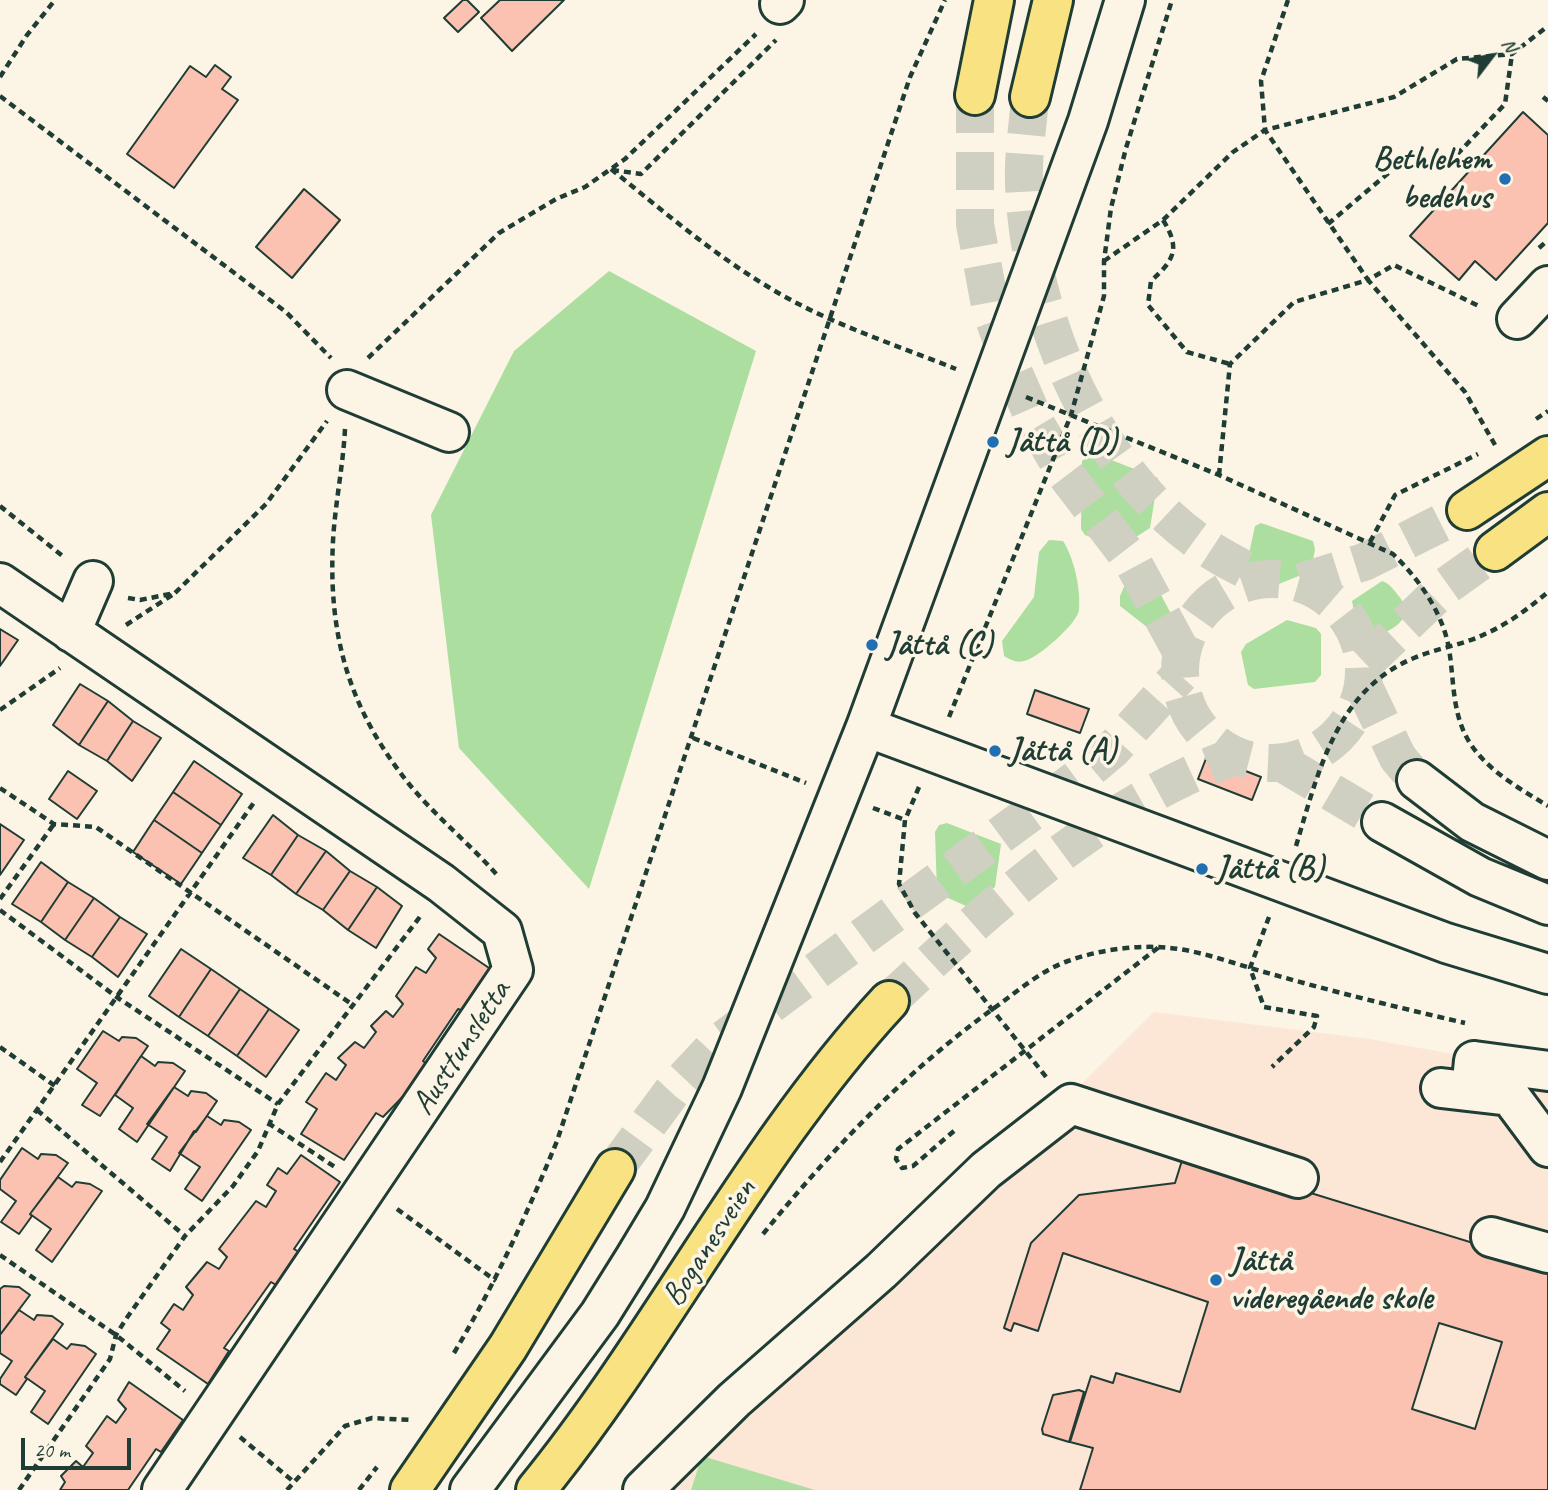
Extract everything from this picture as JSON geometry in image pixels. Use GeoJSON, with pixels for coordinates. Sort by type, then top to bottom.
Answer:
{"type":"FeatureCollection","features":[{"type":"Feature","properties":{"kind":"main road"},"geometry":{"type":"LineString","coordinates":[[975,94],[994,0]]}},
{"type":"Feature","properties":{"kind":"main road"},"geometry":{"type":"LineString","coordinates":[[1030,97],[1053,0]]}},
{"type":"Feature","properties":{"kind":"main road"},"geometry":{"type":"LineString","coordinates":[[1467,510],[1548,456]]}},
{"type":"Feature","properties":{"kind":"main road"},"geometry":{"type":"LineString","coordinates":[[1495,551],[1548,512]]}},
{"type":"Feature","properties":{"kind":"main road","name":"Boganesveien"},"geometry":{"type":"LineString","coordinates":[[536,1490],[581,1436],[630,1366],[776,1143],[838,1059],[889,1001]]}},
{"type":"Feature","properties":{"kind":"main road"},"geometry":{"type":"LineString","coordinates":[[410,1490],[508,1347],[615,1169]]}},
{"type":"Feature","properties":{"kind":"street"},"geometry":{"type":"LineString","coordinates":[[470,1490],[600,1314],[665,1208],[722,1088],[866,727],[1088,121],[1125,0]]}},
{"type":"Feature","properties":{"kind":"street"},"geometry":{"type":"LineString","coordinates":[[1504,308],[1548,286]]}},
{"type":"Feature","properties":{"kind":"street"},"geometry":{"type":"LineString","coordinates":[[347,390],[449,432]]}},
{"type":"Feature","properties":{"kind":"street"},"geometry":{"type":"LineString","coordinates":[[71,632],[93,581]]}},
{"type":"Feature","properties":{"kind":"street","name":"Austtunsletta"},"geometry":{"type":"LineString","coordinates":[[0,583],[441,883],[502,930],[513,970],[368,1189],[162,1490]]}},
{"type":"Feature","properties":{"kind":"street"},"geometry":{"type":"LineString","coordinates":[[866,727],[1446,943],[1548,974]]}},
{"type":"Feature","properties":{"kind":"street"},"geometry":{"type":"LineString","coordinates":[[1418,780],[1472,822],[1548,860]]}},
{"type":"Feature","properties":{"kind":"street"},"geometry":{"type":"LineString","coordinates":[[1382,822],[1480,877],[1548,905]]}},
{"type":"Feature","properties":{"kind":"street"},"geometry":{"type":"LineString","coordinates":[[1548,1071],[1474,1062],[1456,1089],[1510,1096],[1548,1147]]}},
{"type":"Feature","properties":{"kind":"street"},"geometry":{"type":"LineString","coordinates":[[643,1490],[724,1409],[881,1271],[1062,1095],[1298,1178]]}},
{"type":"Feature","properties":{"kind":"street"},"geometry":{"type":"LineString","coordinates":[[1491,1237],[1548,1253]]}},
{"type":"Feature","properties":{"kind":"path"},"geometry":{"type":"LineString","coordinates":[[0,77],[27,35],[55,0]]}},
{"type":"Feature","properties":{"kind":"path"},"geometry":{"type":"LineString","coordinates":[[451,1359],[496,1281],[526,1218],[556,1141],[910,78],[945,0]]}},
{"type":"Feature","properties":{"kind":"path"},"geometry":{"type":"LineString","coordinates":[[950,713],[1071,415],[1104,296],[1104,261],[1111,208],[1126,148],[1172,0]]}},
{"type":"Feature","properties":{"kind":"path"},"geometry":{"type":"LineString","coordinates":[[1288,0],[1261,81],[1265,130],[1368,280],[1465,392],[1495,445]]}},
{"type":"Feature","properties":{"kind":"path"},"geometry":{"type":"LineString","coordinates":[[611,169],[641,174],[780,14]]}},
{"type":"Feature","properties":{"kind":"path"},"geometry":{"type":"LineString","coordinates":[[0,506],[93,581],[117,595],[140,600],[175,593],[266,504],[311,447],[367,360],[499,233],[524,216],[585,187],[611,169],[780,14]]}},
{"type":"Feature","properties":{"kind":"path"},"geometry":{"type":"LineString","coordinates":[[1104,261],[1163,220],[1233,152],[1265,130],[1394,97],[1457,59],[1512,54],[1548,26]]}},
{"type":"Feature","properties":{"kind":"path"},"geometry":{"type":"LineString","coordinates":[[1328,224],[1398,165],[1445,167],[1505,104],[1512,54]]}},
{"type":"Feature","properties":{"kind":"path"},"geometry":{"type":"LineString","coordinates":[[0,96],[286,312],[336,364],[347,390],[333,542],[338,645],[346,676],[362,714],[410,784],[503,883]]}},
{"type":"Feature","properties":{"kind":"path"},"geometry":{"type":"LineString","coordinates":[[611,169],[716,254],[772,290],[831,319],[963,372]]}},
{"type":"Feature","properties":{"kind":"path"},"geometry":{"type":"LineString","coordinates":[[1163,220],[1171,233],[1174,249],[1171,263],[1151,281],[1148,305],[1187,352],[1230,365]]}},
{"type":"Feature","properties":{"kind":"path"},"geometry":{"type":"LineString","coordinates":[[1538,249],[1548,240]]}},
{"type":"Feature","properties":{"kind":"path"},"geometry":{"type":"LineString","coordinates":[[1219,475],[1230,365],[1294,302],[1368,280],[1394,265],[1481,307],[1504,308]]}},
{"type":"Feature","properties":{"kind":"path"},"geometry":{"type":"LineString","coordinates":[[1032,400],[1219,475],[1393,554],[1413,574],[1433,608],[1449,647],[1457,712],[1467,738],[1483,759],[1507,780],[1548,806]]}},
{"type":"Feature","properties":{"kind":"path"},"geometry":{"type":"LineString","coordinates":[[1527,425],[1548,411]]}},
{"type":"Feature","properties":{"kind":"path"},"geometry":{"type":"LineString","coordinates":[[1370,542],[1395,495],[1505,439]]}},
{"type":"Feature","properties":{"kind":"path"},"geometry":{"type":"LineString","coordinates":[[1294,851],[1323,759],[1347,711],[1363,690],[1413,658],[1485,635],[1548,592]]}},
{"type":"Feature","properties":{"kind":"path"},"geometry":{"type":"LineString","coordinates":[[692,738],[803,782]]}},
{"type":"Feature","properties":{"kind":"path"},"geometry":{"type":"LineString","coordinates":[[0,1162],[276,771]]}},
{"type":"Feature","properties":{"kind":"path"},"geometry":{"type":"LineString","coordinates":[[921,782],[905,820],[899,884],[915,913],[1062,1095]]}},
{"type":"Feature","properties":{"kind":"path"},"geometry":{"type":"LineString","coordinates":[[0,788],[54,824],[96,827],[353,1006]]}},
{"type":"Feature","properties":{"kind":"path"},"geometry":{"type":"LineString","coordinates":[[872,807],[905,820]]}},
{"type":"Feature","properties":{"kind":"path"},"geometry":{"type":"LineString","coordinates":[[0,899],[54,824]]}},
{"type":"Feature","properties":{"kind":"path"},"geometry":{"type":"LineString","coordinates":[[19,1490],[110,1359],[116,1335],[185,1236],[233,1186],[258,1151],[278,1104],[386,965],[441,883]]}},
{"type":"Feature","properties":{"kind":"path"},"geometry":{"type":"LineString","coordinates":[[0,910],[118,998],[278,1104]]}},
{"type":"Feature","properties":{"kind":"path"},"geometry":{"type":"LineString","coordinates":[[1269,915],[1250,968],[1264,1007],[1317,1016],[1314,1027],[1272,1067]]}},
{"type":"Feature","properties":{"kind":"path"},"geometry":{"type":"LineString","coordinates":[[954,1131],[913,1166],[902,1168],[896,1158],[898,1149],[1159,947]]}},
{"type":"Feature","properties":{"kind":"path"},"geometry":{"type":"LineString","coordinates":[[759,1240],[843,1139],[889,1093],[950,1039],[1035,978],[1067,961],[1121,948],[1159,947],[1194,952],[1362,1000],[1477,1026]]}},
{"type":"Feature","properties":{"kind":"path"},"geometry":{"type":"LineString","coordinates":[[0,1048],[55,1086]]}},
{"type":"Feature","properties":{"kind":"path"},"geometry":{"type":"LineString","coordinates":[[37,1110],[185,1236]]}},
{"type":"Feature","properties":{"kind":"path"},"geometry":{"type":"LineString","coordinates":[[268,1123],[368,1189],[496,1281]]}},
{"type":"Feature","properties":{"kind":"path"},"geometry":{"type":"LineString","coordinates":[[0,1255],[116,1335],[294,1482]]}},
{"type":"Feature","properties":{"kind":"path"},"geometry":{"type":"LineString","coordinates":[[404,1430],[418,1410]]}},
{"type":"Feature","properties":{"kind":"path"},"geometry":{"type":"LineString","coordinates":[[286,1490],[333,1436],[355,1421],[372,1418],[411,1420]]}},
{"type":"Feature","properties":{"kind":"path"},"geometry":{"type":"LineString","coordinates":[[359,1490],[382,1461]]}},
{"type":"Feature","properties":{"kind":"shaded area","name":"Jåttå videregående skole"},"geometry":{"type":"Polygon","coordinates":[[[1154,1012],[1369,1039],[1548,1071],[1548,1490],[674,1490],[1154,1012]]]}},
{"type":"Feature","properties":{"kind":"green space"},"geometry":{"type":"Polygon","coordinates":[[[609,271],[756,351],[589,889],[459,748],[431,515],[514,351],[609,271]]]}},
{"type":"Feature","properties":{"kind":"green space"},"geometry":{"type":"Polygon","coordinates":[[[1093,453],[1158,478],[1150,528],[1119,548],[1085,535],[1081,529],[1082,461],[1093,453]]]}},
{"type":"Feature","properties":{"kind":"green space"},"geometry":{"type":"Polygon","coordinates":[[[1261,523],[1313,541],[1315,549],[1311,571],[1269,588],[1247,579],[1245,572],[1255,526],[1261,523]]]}},
{"type":"Feature","properties":{"kind":"green space"},"geometry":{"type":"Polygon","coordinates":[[[1049,540],[1063,541],[1070,556],[1078,583],[1079,610],[1072,623],[1047,647],[1030,659],[1014,661],[1004,656],[1002,641],[1034,597],[1039,552],[1049,540]]]}},
{"type":"Feature","properties":{"kind":"green space"},"geometry":{"type":"Polygon","coordinates":[[[1142,574],[1152,578],[1184,638],[1175,649],[1120,606],[1120,596],[1127,580],[1142,574]]]}},
{"type":"Feature","properties":{"kind":"green space"},"geometry":{"type":"Polygon","coordinates":[[[1382,581],[1391,586],[1404,604],[1403,619],[1382,634],[1365,640],[1359,638],[1352,601],[1382,581]]]}},
{"type":"Feature","properties":{"kind":"green space"},"geometry":{"type":"Polygon","coordinates":[[[1287,620],[1316,628],[1321,634],[1321,675],[1315,682],[1254,689],[1248,685],[1241,652],[1246,644],[1287,620]]]}},
{"type":"Feature","properties":{"kind":"green space"},"geometry":{"type":"Polygon","coordinates":[[[947,823],[1001,844],[995,887],[966,906],[937,893],[935,832],[939,825],[947,823]]]}},
{"type":"Feature","properties":{"kind":"green space"},"geometry":{"type":"Polygon","coordinates":[[[702,1456],[815,1490],[691,1490],[702,1456]]]}},
{"type":"Feature","properties":{"kind":"building"},"geometry":{"type":"Polygon","coordinates":[[[463,0],[467,0],[479,12],[458,32],[444,18],[463,0]]]}},
{"type":"Feature","properties":{"kind":"building"},"geometry":{"type":"Polygon","coordinates":[[[500,0],[564,0],[512,51],[481,18],[500,0]]]}},
{"type":"Feature","properties":{"kind":"building"},"geometry":{"type":"Polygon","coordinates":[[[215,65],[231,77],[222,89],[238,100],[174,188],[127,154],[190,66],[206,77],[215,65]]]}},
{"type":"Feature","properties":{"kind":"building","name":"Bethlehem bedehus"},"geometry":{"type":"Polygon","coordinates":[[[1523,112],[1548,135],[1548,223],[1496,280],[1475,261],[1459,280],[1410,236],[1523,112]]]}},
{"type":"Feature","properties":{"kind":"building"},"geometry":{"type":"Polygon","coordinates":[[[304,189],[340,220],[292,278],[256,247],[304,189]]]}},
{"type":"Feature","properties":{"kind":"building"},"geometry":{"type":"Polygon","coordinates":[[[0,629],[18,640],[0,666],[0,629]]]}},
{"type":"Feature","properties":{"kind":"building"},"geometry":{"type":"Polygon","coordinates":[[[80,684],[108,701],[79,745],[53,725],[80,684]]]}},
{"type":"Feature","properties":{"kind":"building"},"geometry":{"type":"Polygon","coordinates":[[[1035,690],[1089,709],[1080,733],[1027,714],[1035,690]]]}},
{"type":"Feature","properties":{"kind":"building"},"geometry":{"type":"Polygon","coordinates":[[[108,701],[133,721],[107,761],[79,745],[108,701]]]}},
{"type":"Feature","properties":{"kind":"building"},"geometry":{"type":"Polygon","coordinates":[[[133,721],[161,738],[132,781],[107,761],[133,721]]]}},
{"type":"Feature","properties":{"kind":"building"},"geometry":{"type":"Polygon","coordinates":[[[1207,756],[1261,777],[1252,800],[1198,779],[1207,756]]]}},
{"type":"Feature","properties":{"kind":"building"},"geometry":{"type":"Polygon","coordinates":[[[194,761],[242,794],[221,825],[173,792],[194,761]]]}},
{"type":"Feature","properties":{"kind":"building"},"geometry":{"type":"Polygon","coordinates":[[[68,771],[97,791],[77,819],[49,799],[68,771]]]}},
{"type":"Feature","properties":{"kind":"building"},"geometry":{"type":"Polygon","coordinates":[[[173,792],[221,825],[202,853],[154,820],[173,792]]]}},
{"type":"Feature","properties":{"kind":"building"},"geometry":{"type":"Polygon","coordinates":[[[273,815],[298,835],[271,875],[243,858],[273,815]]]}},
{"type":"Feature","properties":{"kind":"building"},"geometry":{"type":"Polygon","coordinates":[[[154,820],[202,853],[181,884],[133,852],[154,820]]]}},
{"type":"Feature","properties":{"kind":"building"},"geometry":{"type":"Polygon","coordinates":[[[0,824],[24,840],[0,875],[0,824]]]}},
{"type":"Feature","properties":{"kind":"building"},"geometry":{"type":"Polygon","coordinates":[[[298,835],[326,851],[296,894],[271,875],[298,835]]]}},
{"type":"Feature","properties":{"kind":"building"},"geometry":{"type":"Polygon","coordinates":[[[326,851],[350,871],[323,910],[296,894],[326,851]]]}},
{"type":"Feature","properties":{"kind":"building"},"geometry":{"type":"Polygon","coordinates":[[[41,862],[68,882],[41,922],[12,904],[41,862]]]}},
{"type":"Feature","properties":{"kind":"building"},"geometry":{"type":"Polygon","coordinates":[[[350,871],[377,887],[348,930],[323,910],[350,871]]]}},
{"type":"Feature","properties":{"kind":"building"},"geometry":{"type":"Polygon","coordinates":[[[68,882],[94,898],[65,940],[41,922],[68,882]]]}},
{"type":"Feature","properties":{"kind":"building"},"geometry":{"type":"Polygon","coordinates":[[[377,887],[402,906],[376,948],[348,930],[377,887]]]}},
{"type":"Feature","properties":{"kind":"building"},"geometry":{"type":"Polygon","coordinates":[[[94,898],[120,917],[92,957],[65,940],[94,898]]]}},
{"type":"Feature","properties":{"kind":"building"},"geometry":{"type":"Polygon","coordinates":[[[120,917],[147,934],[118,977],[92,957],[120,917]]]}},
{"type":"Feature","properties":{"kind":"building"},"geometry":{"type":"Polygon","coordinates":[[[439,934],[492,970],[463,1011],[458,1009],[423,1061],[428,1065],[415,1084],[383,1117],[376,1113],[344,1160],[301,1134],[317,1109],[306,1102],[326,1073],[336,1080],[346,1065],[338,1058],[355,1042],[364,1048],[376,1032],[371,1026],[386,1011],[393,1017],[403,1004],[396,996],[416,967],[426,973],[436,958],[428,949],[439,934]]]}},
{"type":"Feature","properties":{"kind":"building"},"geometry":{"type":"Polygon","coordinates":[[[181,949],[211,969],[179,1017],[149,996],[181,949]]]}},
{"type":"Feature","properties":{"kind":"building"},"geometry":{"type":"Polygon","coordinates":[[[211,969],[240,989],[208,1036],[179,1017],[211,969]]]}},
{"type":"Feature","properties":{"kind":"building"},"geometry":{"type":"Polygon","coordinates":[[[240,989],[269,1009],[237,1056],[208,1036],[240,989]]]}},
{"type":"Feature","properties":{"kind":"building"},"geometry":{"type":"Polygon","coordinates":[[[269,1009],[299,1030],[266,1077],[237,1056],[269,1009]]]}},
{"type":"Feature","properties":{"kind":"building"},"geometry":{"type":"Polygon","coordinates":[[[103,1031],[119,1041],[122,1037],[136,1038],[148,1046],[100,1116],[82,1105],[97,1083],[77,1069],[103,1031]]]}},
{"type":"Feature","properties":{"kind":"building"},"geometry":{"type":"Polygon","coordinates":[[[141,1056],[155,1066],[158,1062],[173,1063],[185,1071],[137,1142],[119,1129],[133,1108],[115,1095],[141,1056]]]}},
{"type":"Feature","properties":{"kind":"building"},"geometry":{"type":"Polygon","coordinates":[[[174,1087],[188,1096],[191,1091],[206,1093],[217,1101],[196,1132],[194,1131],[170,1171],[152,1159],[167,1137],[147,1124],[174,1087]]]}},
{"type":"Feature","properties":{"kind":"building"},"geometry":{"type":"Polygon","coordinates":[[[207,1116],[221,1125],[224,1120],[239,1122],[251,1130],[202,1201],[185,1189],[200,1167],[179,1153],[207,1116]]]}},
{"type":"Feature","properties":{"kind":"building"},"geometry":{"type":"Polygon","coordinates":[[[22,1148],[38,1159],[41,1154],[56,1155],[68,1163],[30,1214],[32,1216],[19,1234],[1,1222],[16,1201],[0,1189],[0,1180],[22,1148]]]}},
{"type":"Feature","properties":{"kind":"building"},"geometry":{"type":"Polygon","coordinates":[[[1184,1154],[1548,1266],[1548,1490],[1080,1490],[1093,1448],[1070,1442],[1091,1376],[1113,1383],[1116,1373],[1180,1392],[1208,1302],[1063,1253],[1038,1331],[1014,1323],[1011,1331],[1004,1328],[1031,1243],[1079,1195],[1175,1183],[1184,1154]],[[1439,1323],[1412,1409],[1475,1429],[1502,1342],[1439,1323]]]}},
{"type":"Feature","properties":{"kind":"building"},"geometry":{"type":"Polygon","coordinates":[[[301,1155],[340,1182],[294,1249],[299,1252],[276,1285],[271,1282],[224,1348],[229,1351],[208,1384],[157,1349],[170,1330],[161,1323],[174,1304],[183,1310],[193,1295],[186,1287],[207,1262],[219,1269],[227,1257],[219,1249],[256,1201],[266,1207],[276,1191],[267,1185],[278,1168],[287,1174],[301,1155]]]}},
{"type":"Feature","properties":{"kind":"building"},"geometry":{"type":"Polygon","coordinates":[[[58,1177],[72,1187],[76,1182],[90,1184],[102,1191],[52,1262],[36,1250],[51,1229],[30,1214],[58,1177]]]}},
{"type":"Feature","properties":{"kind":"building"},"geometry":{"type":"Polygon","coordinates":[[[4,1286],[19,1287],[30,1295],[0,1335],[0,1289],[4,1286]]]}},
{"type":"Feature","properties":{"kind":"building"},"geometry":{"type":"Polygon","coordinates":[[[19,1310],[34,1320],[37,1315],[52,1316],[63,1324],[25,1377],[27,1379],[16,1395],[0,1384],[0,1379],[12,1361],[0,1353],[0,1335],[19,1310]]]}},
{"type":"Feature","properties":{"kind":"building"},"geometry":{"type":"Polygon","coordinates":[[[53,1339],[67,1349],[71,1344],[85,1346],[96,1354],[48,1424],[31,1412],[45,1391],[25,1377],[53,1339]]]}},
{"type":"Feature","properties":{"kind":"building"},"geometry":{"type":"Polygon","coordinates":[[[129,1382],[183,1420],[161,1452],[156,1449],[128,1490],[60,1490],[65,1482],[61,1476],[76,1461],[83,1467],[93,1453],[86,1446],[107,1416],[116,1423],[126,1409],[118,1400],[129,1382]]]}},
{"type":"Feature","properties":{"kind":"building"},"geometry":{"type":"Polygon","coordinates":[[[1079,1390],[1084,1392],[1069,1442],[1043,1434],[1042,1429],[1053,1395],[1079,1390]]]}},
{"type":"Feature","properties":{"kind":"tunnel"},"geometry":{"type":"LineString","coordinates":[[975,95],[975,224],[991,311],[1013,371],[1037,426],[1066,475],[1132,561],[1182,653]]}},
{"type":"Feature","properties":{"kind":"tunnel"},"geometry":{"type":"LineString","coordinates":[[1030,97],[1024,172],[1028,232],[1038,284],[1074,386],[1100,433],[1130,476],[1166,515],[1206,547],[1261,578]]}},
{"type":"Feature","properties":{"kind":"tunnel"},"geometry":{"type":"LineString","coordinates":[[1301,582],[1364,562],[1467,510]]}},
{"type":"Feature","properties":{"kind":"tunnel"},"geometry":{"type":"LineString","coordinates":[[1365,663],[1446,586],[1495,551]]}},
{"type":"Feature","properties":{"kind":"tunnel"},"geometry":{"type":"LineString","coordinates":[[1272,579],[1290,580],[1307,586],[1323,594],[1337,606],[1349,620],[1357,636],[1363,653],[1364,671],[1363,689],[1357,706],[1349,722],[1337,736],[1323,748],[1307,756],[1290,762],[1272,763],[1254,762],[1237,756],[1221,748],[1207,736],[1195,722],[1187,706],[1181,689],[1180,671],[1181,653],[1187,636],[1195,620],[1207,606],[1221,594],[1237,586],[1254,580],[1272,579]]}},
{"type":"Feature","properties":{"kind":"tunnel"},"geometry":{"type":"LineString","coordinates":[[615,1169],[671,1093],[717,1044],[1082,775],[1112,750],[1180,675]]}},
{"type":"Feature","properties":{"kind":"tunnel"},"geometry":{"type":"LineString","coordinates":[[1364,687],[1398,758],[1417,780]]}},
{"type":"Feature","properties":{"kind":"tunnel"},"geometry":{"type":"LineString","coordinates":[[889,1001],[1008,894],[1050,861],[1139,801],[1235,756]]}},
{"type":"Feature","properties":{"kind":"tunnel"},"geometry":{"type":"LineString","coordinates":[[1282,763],[1382,822]]}},
{"type":"Feature","properties":{"kind":"place","name":"Bethlehem bedehus"},"geometry":{"type":"Point","coordinates":[1505,179]}},
{"type":"Feature","properties":{"kind":"place","name":"Jåttå (D)"},"geometry":{"type":"Point","coordinates":[993,442]}},
{"type":"Feature","properties":{"kind":"place","name":"Jåttå (C)"},"geometry":{"type":"Point","coordinates":[872,645]}},
{"type":"Feature","properties":{"kind":"place","name":"Jåttå (A)"},"geometry":{"type":"Point","coordinates":[995,751]}},
{"type":"Feature","properties":{"kind":"place","name":"Jåttå (B)"},"geometry":{"type":"Point","coordinates":[1202,869]}},
{"type":"Feature","properties":{"kind":"place","name":"Jåttå videregående skole"},"geometry":{"type":"Point","coordinates":[1216,1280]}}]}
